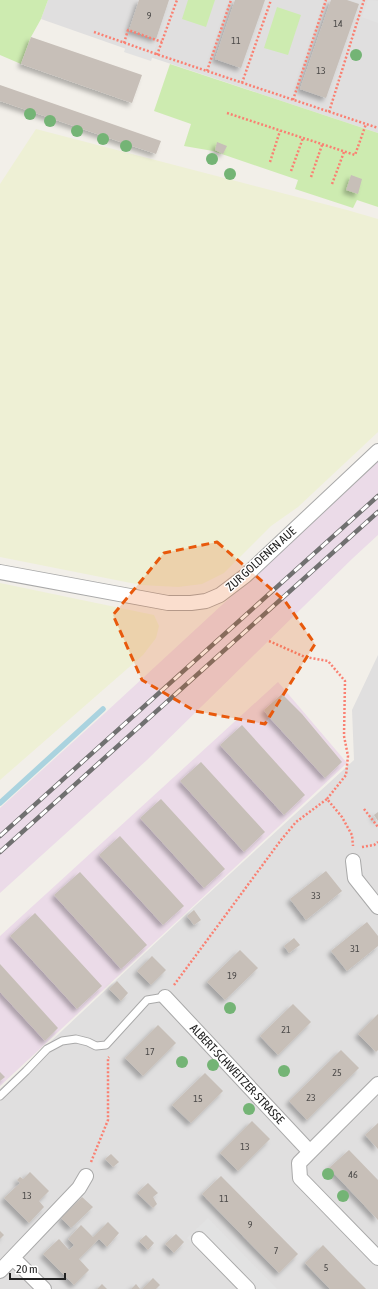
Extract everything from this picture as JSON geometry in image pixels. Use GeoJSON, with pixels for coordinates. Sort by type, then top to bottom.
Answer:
{"type":"FeatureCollection","features":[{"type":"Feature","properties":{"kind":"street","name":"ZUR GOLDENEN AUE"},"geometry":{"type":"LineString","coordinates":[[0,572],[168,602],[191,603],[206,601],[220,595],[246,576],[378,451]]}},
{"type":"Feature","properties":{"kind":"street"},"geometry":{"type":"LineString","coordinates":[[353,855],[355,878],[378,907]]}},
{"type":"Feature","properties":{"kind":"street","name":"ALBERT-SCHWEITZER-STRASSE"},"geometry":{"type":"LineString","coordinates":[[165,997],[310,1152]]}},
{"type":"Feature","properties":{"kind":"street"},"geometry":{"type":"LineString","coordinates":[[378,1084],[299,1163],[300,1178],[378,1258]]}},
{"type":"Feature","properties":{"kind":"street"},"geometry":{"type":"LineString","coordinates":[[0,1271],[79,1188],[86,1176]]}},
{"type":"Feature","properties":{"kind":"street"},"geometry":{"type":"LineString","coordinates":[[199,1239],[248,1289]]}},
{"type":"Feature","properties":{"kind":"street"},"geometry":{"type":"LineString","coordinates":[[13,1258],[44,1289]]}},
{"type":"Feature","properties":{"kind":"lane"},"geometry":{"type":"LineString","coordinates":[[0,1096],[47,1049],[62,1041],[76,1039],[96,1046],[106,1045],[147,1000],[165,997]]}},
{"type":"Feature","properties":{"kind":"path"},"geometry":{"type":"LineString","coordinates":[[158,55],[177,0]]}},
{"type":"Feature","properties":{"kind":"path"},"geometry":{"type":"LineString","coordinates":[[207,71],[231,0]]}},
{"type":"Feature","properties":{"kind":"path"},"geometry":{"type":"LineString","coordinates":[[242,83],[271,0]]}},
{"type":"Feature","properties":{"kind":"path"},"geometry":{"type":"LineString","coordinates":[[292,100],[326,0]]}},
{"type":"Feature","properties":{"kind":"path"},"geometry":{"type":"LineString","coordinates":[[329,112],[364,0]]}},
{"type":"Feature","properties":{"kind":"path"},"geometry":{"type":"LineString","coordinates":[[124,42],[128,30],[162,42]]}},
{"type":"Feature","properties":{"kind":"path"},"geometry":{"type":"LineString","coordinates":[[94,32],[158,55],[378,128]]}},
{"type":"Feature","properties":{"kind":"path"},"geometry":{"type":"LineString","coordinates":[[226,113],[355,155],[366,124]]}},
{"type":"Feature","properties":{"kind":"path"},"geometry":{"type":"LineString","coordinates":[[270,162],[280,131]]}},
{"type":"Feature","properties":{"kind":"path"},"geometry":{"type":"LineString","coordinates":[[291,171],[302,138]]}},
{"type":"Feature","properties":{"kind":"path"},"geometry":{"type":"LineString","coordinates":[[311,177],[322,145]]}},
{"type":"Feature","properties":{"kind":"path"},"geometry":{"type":"LineString","coordinates":[[332,184],[344,152]]}},
{"type":"Feature","properties":{"kind":"path"},"geometry":{"type":"LineString","coordinates":[[165,997],[281,840],[296,822],[327,799],[346,775],[348,756],[344,736],[345,681],[328,661],[305,657],[268,641]]}},
{"type":"Feature","properties":{"kind":"path"},"geometry":{"type":"LineString","coordinates":[[327,799],[342,817],[352,835],[353,855],[374,846],[378,842]]}},
{"type":"Feature","properties":{"kind":"path"},"geometry":{"type":"LineString","coordinates":[[364,809],[378,827]]}},
{"type":"Feature","properties":{"kind":"path"},"geometry":{"type":"LineString","coordinates":[[86,1176],[108,1120],[108,1058],[113,1052]]}},
{"type":"Feature","properties":{"kind":"highlighted area"},"geometry":{"type":"Polygon","coordinates":[[[217,542],[285,601],[315,644],[265,724],[195,711],[142,680],[113,615],[164,553],[217,542]]]}},
{"type":"Feature","properties":{"kind":"shaded area"},"geometry":{"type":"Polygon","coordinates":[[[48,0],[378,0],[378,133],[41,19],[48,0]]]}},
{"type":"Feature","properties":{"kind":"shaded area"},"geometry":{"type":"Polygon","coordinates":[[[368,0],[378,1],[378,23],[362,17],[368,0]]]}},
{"type":"Feature","properties":{"kind":"shaded area"},"geometry":{"type":"Polygon","coordinates":[[[130,34],[157,43],[151,61],[124,52],[130,34]]]}},
{"type":"Feature","properties":{"kind":"shaded area"},"geometry":{"type":"Polygon","coordinates":[[[378,461],[378,535],[147,760],[0,893],[0,808],[378,461]]]}},
{"type":"Feature","properties":{"kind":"shaded area"},"geometry":{"type":"Polygon","coordinates":[[[378,655],[378,1289],[0,1289],[0,1089],[195,906],[354,760],[352,710],[378,655]]]}},
{"type":"Feature","properties":{"kind":"shaded area"},"geometry":{"type":"Polygon","coordinates":[[[278,682],[347,763],[0,1086],[0,936],[278,682]]]}},
{"type":"Feature","properties":{"kind":"shaded area"},"geometry":{"type":"Polygon","coordinates":[[[208,1218],[277,1289],[236,1289],[187,1238],[208,1218]]]}},
{"type":"Feature","properties":{"kind":"green space"},"geometry":{"type":"Polygon","coordinates":[[[0,0],[48,0],[41,19],[31,37],[21,64],[0,55],[0,0]]]}},
{"type":"Feature","properties":{"kind":"green space"},"geometry":{"type":"Polygon","coordinates":[[[188,0],[215,0],[206,27],[182,19],[188,0]]]}},
{"type":"Feature","properties":{"kind":"green space"},"geometry":{"type":"Polygon","coordinates":[[[277,7],[301,15],[288,55],[264,48],[277,7]]]}},
{"type":"Feature","properties":{"kind":"green space"},"geometry":{"type":"Polygon","coordinates":[[[170,64],[378,133],[378,207],[357,200],[353,208],[295,189],[298,180],[213,151],[184,146],[191,124],[154,111],[170,64]]]}},
{"type":"Feature","properties":{"kind":"green space"},"geometry":{"type":"Polygon","coordinates":[[[36,129],[378,219],[378,432],[298,507],[271,526],[224,573],[202,584],[178,587],[141,585],[0,557],[0,184],[36,129]]]}},
{"type":"Feature","properties":{"kind":"green space"},"geometry":{"type":"Polygon","coordinates":[[[0,583],[154,615],[159,626],[156,638],[143,655],[0,780],[0,583]]]}},
{"type":"Feature","properties":{"kind":"building"},"geometry":{"type":"Polygon","coordinates":[[[139,0],[169,0],[156,39],[129,30],[139,0]]]}},
{"type":"Feature","properties":{"kind":"building"},"geometry":{"type":"Polygon","coordinates":[[[235,0],[265,0],[241,68],[215,59],[235,0]]]}},
{"type":"Feature","properties":{"kind":"building"},"geometry":{"type":"Polygon","coordinates":[[[331,0],[347,0],[359,4],[326,98],[300,89],[331,0]]]}},
{"type":"Feature","properties":{"kind":"building"},"geometry":{"type":"Polygon","coordinates":[[[31,37],[142,75],[132,103],[21,64],[31,37]]]}},
{"type":"Feature","properties":{"kind":"building"},"geometry":{"type":"Polygon","coordinates":[[[0,85],[161,141],[156,154],[0,101],[0,85]]]}},
{"type":"Feature","properties":{"kind":"building"},"geometry":{"type":"Polygon","coordinates":[[[217,142],[227,146],[223,154],[215,150],[217,142]]]}},
{"type":"Feature","properties":{"kind":"building"},"geometry":{"type":"Polygon","coordinates":[[[351,175],[362,179],[358,194],[346,190],[351,175]]]}},
{"type":"Feature","properties":{"kind":"building"},"geometry":{"type":"Polygon","coordinates":[[[282,694],[302,714],[342,762],[325,778],[264,710],[282,694]]]}},
{"type":"Feature","properties":{"kind":"building"},"geometry":{"type":"Polygon","coordinates":[[[242,725],[305,795],[284,815],[220,745],[242,725]]]}},
{"type":"Feature","properties":{"kind":"building"},"geometry":{"type":"Polygon","coordinates":[[[201,762],[265,832],[244,852],[180,781],[201,762]]]}},
{"type":"Feature","properties":{"kind":"building"},"geometry":{"type":"Polygon","coordinates":[[[161,799],[225,869],[204,888],[140,818],[161,799]]]}},
{"type":"Feature","properties":{"kind":"building"},"geometry":{"type":"Polygon","coordinates":[[[378,812],[378,821],[374,815],[378,812]]]}},
{"type":"Feature","properties":{"kind":"building"},"geometry":{"type":"Polygon","coordinates":[[[120,836],[184,906],[163,925],[99,855],[120,836]]]}},
{"type":"Feature","properties":{"kind":"building"},"geometry":{"type":"Polygon","coordinates":[[[326,871],[342,891],[306,920],[290,899],[326,871]]]}},
{"type":"Feature","properties":{"kind":"building"},"geometry":{"type":"Polygon","coordinates":[[[80,872],[147,945],[121,969],[54,895],[80,872]]]}},
{"type":"Feature","properties":{"kind":"building"},"geometry":{"type":"Polygon","coordinates":[[[194,910],[201,920],[194,925],[187,916],[194,910]]]}},
{"type":"Feature","properties":{"kind":"building"},"geometry":{"type":"Polygon","coordinates":[[[35,913],[102,986],[77,1009],[10,936],[35,913]]]}},
{"type":"Feature","properties":{"kind":"building"},"geometry":{"type":"Polygon","coordinates":[[[367,922],[378,936],[378,946],[347,971],[331,951],[367,922]]]}},
{"type":"Feature","properties":{"kind":"building"},"geometry":{"type":"Polygon","coordinates":[[[294,938],[300,945],[289,953],[284,946],[294,938]]]}},
{"type":"Feature","properties":{"kind":"building"},"geometry":{"type":"Polygon","coordinates":[[[240,950],[258,968],[225,1000],[207,982],[240,950]]]}},
{"type":"Feature","properties":{"kind":"building"},"geometry":{"type":"Polygon","coordinates":[[[152,956],[166,970],[151,985],[137,971],[152,956]]]}},
{"type":"Feature","properties":{"kind":"building"},"geometry":{"type":"Polygon","coordinates":[[[0,964],[58,1028],[45,1041],[0,992],[0,964]]]}},
{"type":"Feature","properties":{"kind":"building"},"geometry":{"type":"Polygon","coordinates":[[[117,981],[128,993],[121,1001],[109,989],[117,981]]]}},
{"type":"Feature","properties":{"kind":"building"},"geometry":{"type":"Polygon","coordinates":[[[293,1004],[311,1022],[278,1055],[260,1036],[293,1004]]]}},
{"type":"Feature","properties":{"kind":"building"},"geometry":{"type":"Polygon","coordinates":[[[378,1014],[378,1050],[376,1052],[358,1034],[378,1014]]]}},
{"type":"Feature","properties":{"kind":"building"},"geometry":{"type":"Polygon","coordinates":[[[158,1025],[176,1043],[143,1076],[125,1058],[158,1025]]]}},
{"type":"Feature","properties":{"kind":"building"},"geometry":{"type":"Polygon","coordinates":[[[341,1050],[359,1068],[307,1120],[289,1101],[341,1050]]]}},
{"type":"Feature","properties":{"kind":"building"},"geometry":{"type":"Polygon","coordinates":[[[0,1072],[5,1077],[0,1081],[0,1072]]]}},
{"type":"Feature","properties":{"kind":"building"},"geometry":{"type":"Polygon","coordinates":[[[205,1073],[223,1091],[191,1123],[172,1105],[205,1073]]]}},
{"type":"Feature","properties":{"kind":"building"},"geometry":{"type":"Polygon","coordinates":[[[252,1121],[270,1139],[238,1171],[220,1153],[252,1121]]]}},
{"type":"Feature","properties":{"kind":"building"},"geometry":{"type":"Polygon","coordinates":[[[378,1123],[378,1149],[365,1135],[378,1123]]]}},
{"type":"Feature","properties":{"kind":"building"},"geometry":{"type":"Polygon","coordinates":[[[349,1150],[378,1180],[378,1220],[329,1168],[349,1150]]]}},
{"type":"Feature","properties":{"kind":"building"},"geometry":{"type":"Polygon","coordinates":[[[111,1154],[119,1162],[113,1167],[105,1159],[111,1154]]]}},
{"type":"Feature","properties":{"kind":"building"},"geometry":{"type":"Polygon","coordinates":[[[30,1172],[49,1191],[39,1201],[44,1207],[29,1223],[4,1198],[20,1183],[17,1180],[20,1177],[23,1179],[30,1172]]]}},
{"type":"Feature","properties":{"kind":"building"},"geometry":{"type":"Polygon","coordinates":[[[221,1176],[298,1254],[279,1273],[202,1194],[221,1176]]]}},
{"type":"Feature","properties":{"kind":"building"},"geometry":{"type":"Polygon","coordinates":[[[148,1183],[158,1193],[153,1197],[157,1204],[153,1208],[137,1193],[148,1183]]]}},
{"type":"Feature","properties":{"kind":"building"},"geometry":{"type":"Polygon","coordinates":[[[82,1197],[93,1207],[71,1228],[61,1218],[82,1197]]]}},
{"type":"Feature","properties":{"kind":"building"},"geometry":{"type":"Polygon","coordinates":[[[108,1222],[119,1233],[107,1247],[99,1239],[79,1259],[89,1270],[74,1285],[43,1254],[59,1239],[69,1250],[74,1245],[68,1239],[81,1225],[93,1237],[108,1222]]]}},
{"type":"Feature","properties":{"kind":"building"},"geometry":{"type":"Polygon","coordinates":[[[0,1231],[4,1235],[0,1239],[0,1231]]]}},
{"type":"Feature","properties":{"kind":"building"},"geometry":{"type":"Polygon","coordinates":[[[176,1234],[184,1242],[174,1253],[165,1244],[176,1234]]]}},
{"type":"Feature","properties":{"kind":"building"},"geometry":{"type":"Polygon","coordinates":[[[146,1235],[154,1243],[148,1250],[139,1241],[146,1235]]]}},
{"type":"Feature","properties":{"kind":"building"},"geometry":{"type":"Polygon","coordinates":[[[323,1245],[366,1289],[330,1289],[305,1263],[323,1245]]]}},
{"type":"Feature","properties":{"kind":"building"},"geometry":{"type":"Polygon","coordinates":[[[153,1278],[160,1285],[156,1289],[142,1289],[153,1278]]]}},
{"type":"Feature","properties":{"kind":"building"},"geometry":{"type":"Polygon","coordinates":[[[102,1284],[107,1289],[97,1289],[102,1284]]]}},
{"type":"Feature","properties":{"kind":"building"},"geometry":{"type":"Polygon","coordinates":[[[136,1284],[140,1289],[131,1289],[136,1284]]]}},
{"type":"Feature","properties":{"kind":"waterway"},"geometry":{"type":"LineString","coordinates":[[0,803],[103,709]]}},
{"type":"Feature","properties":{"kind":"railway"},"geometry":{"type":"LineString","coordinates":[[0,836],[378,496]]}},
{"type":"Feature","properties":{"kind":"railway"},"geometry":{"type":"LineString","coordinates":[[0,852],[378,512]]}}]}
